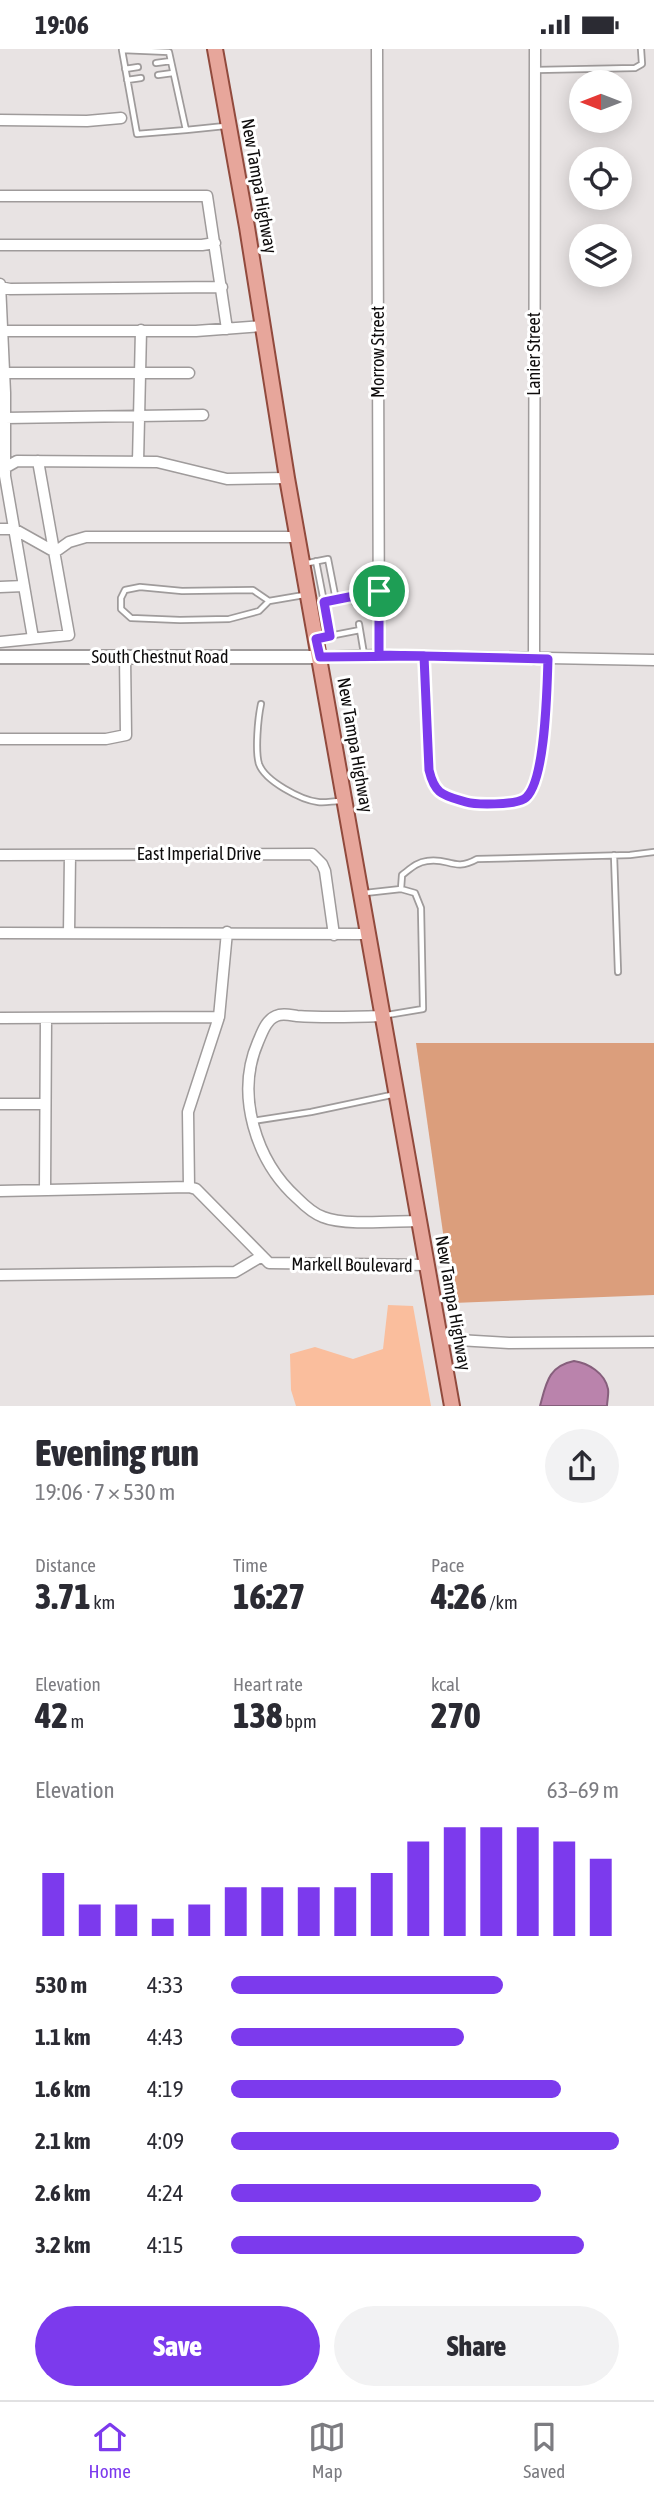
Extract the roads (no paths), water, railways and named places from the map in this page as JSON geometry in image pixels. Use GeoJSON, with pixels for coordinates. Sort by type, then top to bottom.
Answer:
{"type":"FeatureCollection","features":[{"type":"Feature","properties":{"kind":"main road","name":"New Tampa Highway"},"geometry":{"type":"LineString","coordinates":[[215,49],[287,478],[298,537],[309,563],[308,595],[323,637],[320,657],[452,1406]]}},
{"type":"Feature","properties":{"kind":"street","name":"Morrow Street"},"geometry":{"type":"LineString","coordinates":[[377,49],[379,655]]}},
{"type":"Feature","properties":{"kind":"street","name":"Lanier Street"},"geometry":{"type":"LineString","coordinates":[[534,659],[535,49]]}},
{"type":"Feature","properties":{"kind":"street"},"geometry":{"type":"LineString","coordinates":[[0,120],[88,121],[121,118]]}},
{"type":"Feature","properties":{"kind":"street"},"geometry":{"type":"LineString","coordinates":[[0,196],[207,196],[227,329]]}},
{"type":"Feature","properties":{"kind":"street"},"geometry":{"type":"LineString","coordinates":[[0,245],[215,243]]}},
{"type":"Feature","properties":{"kind":"street"},"geometry":{"type":"LineString","coordinates":[[33,638],[3,469],[5,418],[2,403],[4,373],[0,286],[10,289],[222,287]]}},
{"type":"Feature","properties":{"kind":"street"},"geometry":{"type":"LineString","coordinates":[[1,331],[227,329],[262,325]]}},
{"type":"Feature","properties":{"kind":"street"},"geometry":{"type":"LineString","coordinates":[[138,462],[141,330]]}},
{"type":"Feature","properties":{"kind":"street"},"geometry":{"type":"LineString","coordinates":[[4,373],[189,373]]}},
{"type":"Feature","properties":{"kind":"street"},"geometry":{"type":"LineString","coordinates":[[5,418],[203,415]]}},
{"type":"Feature","properties":{"kind":"street"},"geometry":{"type":"LineString","coordinates":[[3,469],[17,461],[138,462],[167,463],[227,479],[287,478]]}},
{"type":"Feature","properties":{"kind":"street"},"geometry":{"type":"LineString","coordinates":[[0,642],[69,635],[38,461]]}},
{"type":"Feature","properties":{"kind":"street"},"geometry":{"type":"LineString","coordinates":[[0,529],[14,529],[55,552]]}},
{"type":"Feature","properties":{"kind":"street"},"geometry":{"type":"LineString","coordinates":[[55,552],[69,542],[86,537],[298,537]]}},
{"type":"Feature","properties":{"kind":"street"},"geometry":{"type":"LineString","coordinates":[[0,587],[24,586]]}},
{"type":"Feature","properties":{"kind":"street"},"geometry":{"type":"LineString","coordinates":[[320,657],[379,655],[654,660]]}},
{"type":"Feature","properties":{"kind":"street"},"geometry":{"type":"LineString","coordinates":[[0,739],[106,739],[126,735],[125,656]]}},
{"type":"Feature","properties":{"kind":"street","name":"South Chestnut Road"},"geometry":{"type":"LineString","coordinates":[[0,657],[320,657]]}},
{"type":"Feature","properties":{"kind":"street","name":"East Imperial Drive"},"geometry":{"type":"LineString","coordinates":[[0,855],[312,854],[325,871],[334,935]]}},
{"type":"Feature","properties":{"kind":"street"},"geometry":{"type":"LineString","coordinates":[[69,933],[70,855]]}},
{"type":"Feature","properties":{"kind":"street"},"geometry":{"type":"LineString","coordinates":[[190,1187],[189,1105],[219,1017],[227,932]]}},
{"type":"Feature","properties":{"kind":"street"},"geometry":{"type":"LineString","coordinates":[[0,933],[367,934]]}},
{"type":"Feature","properties":{"kind":"street"},"geometry":{"type":"LineString","coordinates":[[382,1016],[317,1018],[278,1014],[270,1020],[255,1048],[251,1066],[249,1095],[253,1121],[263,1156],[273,1172],[289,1191],[317,1214],[329,1219],[356,1221],[419,1221]]}},
{"type":"Feature","properties":{"kind":"street"},"geometry":{"type":"LineString","coordinates":[[0,1018],[219,1017]]}},
{"type":"Feature","properties":{"kind":"street"},"geometry":{"type":"LineString","coordinates":[[45,1190],[46,1018]]}},
{"type":"Feature","properties":{"kind":"street"},"geometry":{"type":"LineString","coordinates":[[0,1104],[45,1104]]}},
{"type":"Feature","properties":{"kind":"street"},"geometry":{"type":"LineString","coordinates":[[0,1191],[190,1187],[196,1189],[262,1256],[235,1272],[0,1275]]}},
{"type":"Feature","properties":{"kind":"street","name":"Markell Boulevard"},"geometry":{"type":"LineString","coordinates":[[262,1256],[269,1263],[428,1265]]}},
{"type":"Feature","properties":{"kind":"street"},"geometry":{"type":"LineString","coordinates":[[440,1339],[497,1343],[654,1342]]}},
{"type":"Feature","properties":{"kind":"lane"},"geometry":{"type":"LineString","coordinates":[[535,70],[635,68],[642,64],[641,49]]}},
{"type":"Feature","properties":{"kind":"lane"},"geometry":{"type":"LineString","coordinates":[[186,130],[169,52],[122,50],[137,134],[186,130],[229,125]]}},
{"type":"Feature","properties":{"kind":"lane"},"geometry":{"type":"LineString","coordinates":[[156,63],[171,61]]}},
{"type":"Feature","properties":{"kind":"lane"},"geometry":{"type":"LineString","coordinates":[[125,69],[138,67]]}},
{"type":"Feature","properties":{"kind":"lane"},"geometry":{"type":"LineString","coordinates":[[159,75],[173,73]]}},
{"type":"Feature","properties":{"kind":"lane"},"geometry":{"type":"LineString","coordinates":[[127,80],[141,78]]}},
{"type":"Feature","properties":{"kind":"lane"},"geometry":{"type":"LineString","coordinates":[[336,600],[328,559],[309,563],[324,602],[323,637],[359,627],[364,655]]}},
{"type":"Feature","properties":{"kind":"lane"},"geometry":{"type":"LineString","coordinates":[[269,601],[253,590],[182,591],[140,587],[125,590],[121,598],[121,608],[131,618],[229,619],[259,611],[269,601],[308,595]]}},
{"type":"Feature","properties":{"kind":"lane"},"geometry":{"type":"LineString","coordinates":[[324,602],[355,599],[379,591]]}},
{"type":"Feature","properties":{"kind":"lane"},"geometry":{"type":"LineString","coordinates":[[424,656],[428,757],[432,786],[442,795],[471,804],[515,802],[524,799],[530,792],[537,774],[543,742],[548,659]]}},
{"type":"Feature","properties":{"kind":"lane"},"geometry":{"type":"LineString","coordinates":[[261,704],[257,721],[259,764],[267,776],[296,796],[319,803],[345,800]]}},
{"type":"Feature","properties":{"kind":"lane"},"geometry":{"type":"LineString","coordinates":[[401,889],[402,875],[416,864],[429,860],[464,866],[477,859],[654,852]]}},
{"type":"Feature","properties":{"kind":"lane"},"geometry":{"type":"LineString","coordinates":[[614,855],[618,972]]}},
{"type":"Feature","properties":{"kind":"lane"},"geometry":{"type":"LineString","coordinates":[[360,894],[401,889],[415,893],[421,908],[423,1009],[382,1016]]}},
{"type":"Feature","properties":{"kind":"lane"},"geometry":{"type":"LineString","coordinates":[[253,1121],[396,1094]]}}]}
